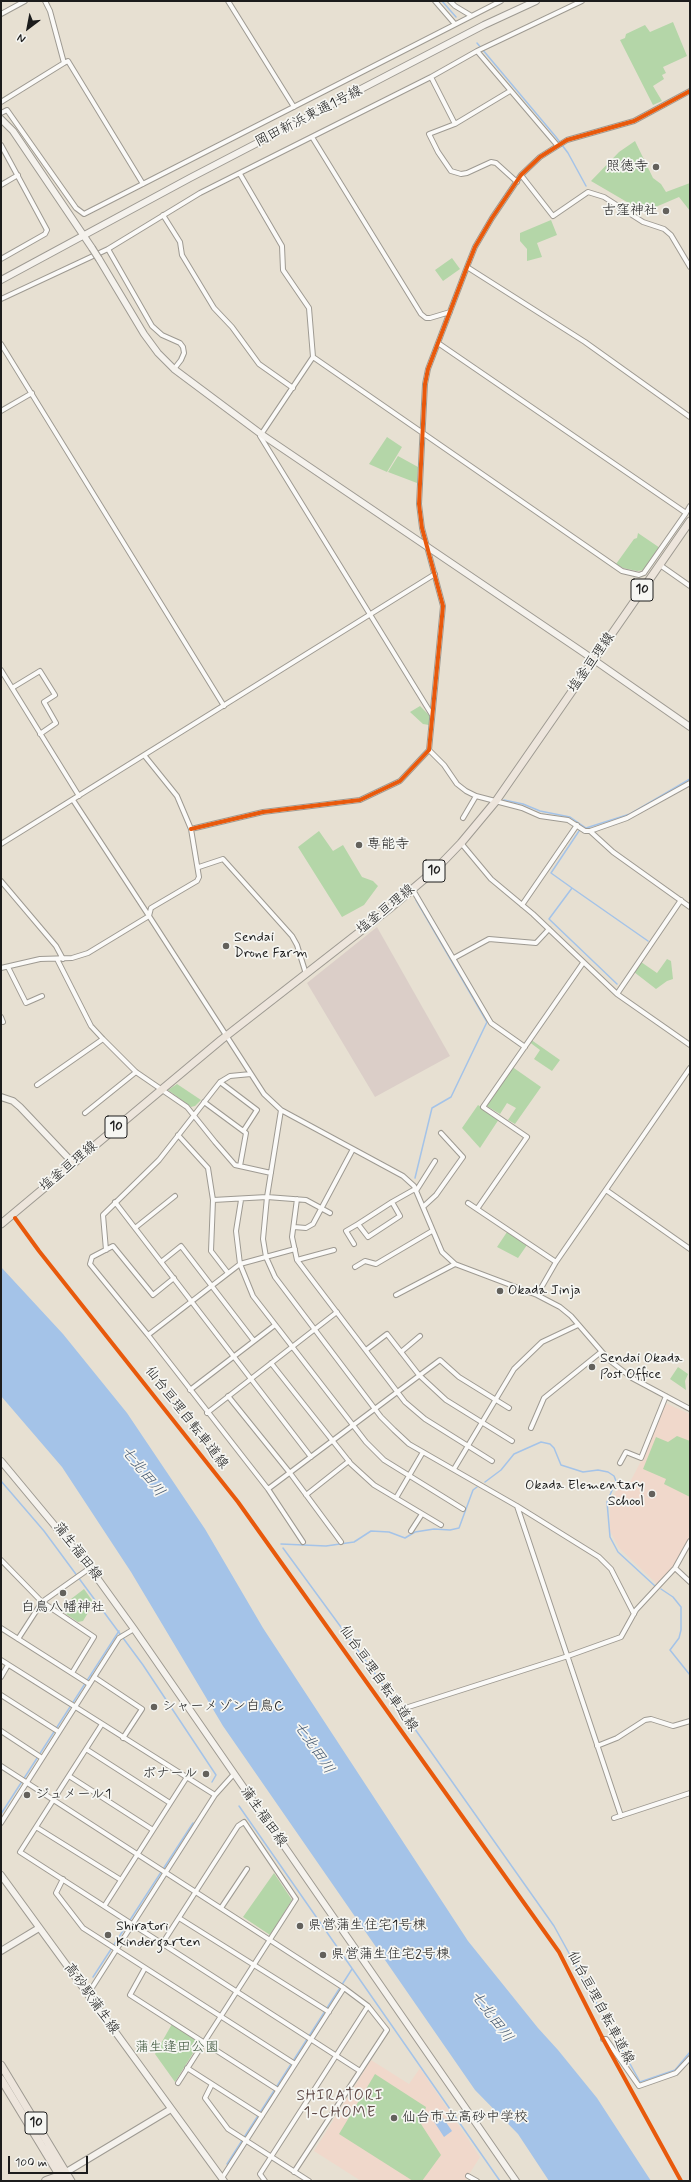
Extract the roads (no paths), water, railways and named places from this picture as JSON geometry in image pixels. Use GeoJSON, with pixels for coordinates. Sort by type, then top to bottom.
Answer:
{"type":"FeatureCollection","features":[{"type":"Feature","properties":{"kind":"highway"},"geometry":{"type":"LineString","coordinates":[[46,2181],[61,2177]]}},
{"type":"Feature","properties":{"kind":"main road","name":"塩釜亘理線"},"geometry":{"type":"LineString","coordinates":[[1,1224],[225,1036],[413,890],[461,843],[496,801],[690,521]]}},
{"type":"Feature","properties":{"kind":"main road","name":"10"},"geometry":{"type":"LineString","coordinates":[[1,2065],[61,2177]]}},
{"type":"Feature","properties":{"kind":"main road","name":"10"},"geometry":{"type":"LineString","coordinates":[[1,2079],[61,2177],[72,2181]]}},
{"type":"Feature","properties":{"kind":"street"},"geometry":{"type":"LineString","coordinates":[[1,14],[25,1]]}},
{"type":"Feature","properties":{"kind":"street"},"geometry":{"type":"LineString","coordinates":[[45,1],[50,11],[64,63]]}},
{"type":"Feature","properties":{"kind":"street"},"geometry":{"type":"LineString","coordinates":[[228,1],[294,107]]}},
{"type":"Feature","properties":{"kind":"street"},"geometry":{"type":"LineString","coordinates":[[435,1],[454,23]]}},
{"type":"Feature","properties":{"kind":"street"},"geometry":{"type":"LineString","coordinates":[[450,1],[455,6],[470,15]]}},
{"type":"Feature","properties":{"kind":"street"},"geometry":{"type":"LineString","coordinates":[[1,113],[7,110],[81,212],[87,213],[454,23],[501,1]]}},
{"type":"Feature","properties":{"kind":"street","name":"岡田新浜東通1号線"},"geometry":{"type":"LineString","coordinates":[[1,280],[484,25],[536,1]]}},
{"type":"Feature","properties":{"kind":"street"},"geometry":{"type":"LineString","coordinates":[[1,299],[108,250],[200,193],[431,77],[478,50],[582,1]]}},
{"type":"Feature","properties":{"kind":"street"},"geometry":{"type":"LineString","coordinates":[[478,50],[510,91],[558,145]]}},
{"type":"Feature","properties":{"kind":"street"},"geometry":{"type":"LineString","coordinates":[[1,102],[68,61],[144,184]]}},
{"type":"Feature","properties":{"kind":"street"},"geometry":{"type":"LineString","coordinates":[[431,77],[455,124]]}},
{"type":"Feature","properties":{"kind":"street"},"geometry":{"type":"LineString","coordinates":[[510,91],[455,124],[430,134],[438,152],[451,172],[461,174],[467,173],[491,162],[496,163],[517,182]]}},
{"type":"Feature","properties":{"kind":"street"},"geometry":{"type":"LineString","coordinates":[[191,829],[263,812],[360,800],[400,781],[429,750],[443,606],[422,528],[419,504],[424,435],[425,384],[438,343],[467,267],[475,247],[492,218],[521,175],[540,157],[564,141],[634,121],[690,91]]}},
{"type":"Feature","properties":{"kind":"street"},"geometry":{"type":"LineString","coordinates":[[1,119],[13,131],[92,248],[144,334],[158,353],[174,369],[261,434],[594,659],[690,727]]}},
{"type":"Feature","properties":{"kind":"street"},"geometry":{"type":"LineString","coordinates":[[312,137],[421,314],[426,318],[430,318],[450,312]]}},
{"type":"Feature","properties":{"kind":"street"},"geometry":{"type":"LineString","coordinates":[[1,145],[47,230],[45,234],[1,259]]}},
{"type":"Feature","properties":{"kind":"street"},"geometry":{"type":"LineString","coordinates":[[240,174],[270,228],[282,246],[283,270],[309,308],[313,357],[260,436],[432,715]]}},
{"type":"Feature","properties":{"kind":"street"},"geometry":{"type":"LineString","coordinates":[[3,184],[18,175]]}},
{"type":"Feature","properties":{"kind":"street"},"geometry":{"type":"LineString","coordinates":[[521,175],[553,216],[588,192],[604,197],[637,218],[664,229],[671,235],[690,267]]}},
{"type":"Feature","properties":{"kind":"street"},"geometry":{"type":"LineString","coordinates":[[163,215],[180,242],[182,254],[214,308],[232,327],[259,364],[293,388]]}},
{"type":"Feature","properties":{"kind":"street"},"geometry":{"type":"LineString","coordinates":[[108,250],[152,326],[162,335],[180,343],[183,347],[184,353],[174,369]]}},
{"type":"Feature","properties":{"kind":"street"},"geometry":{"type":"LineString","coordinates":[[467,267],[585,342],[690,416]]}},
{"type":"Feature","properties":{"kind":"street"},"geometry":{"type":"LineString","coordinates":[[438,343],[686,513]]}},
{"type":"Feature","properties":{"kind":"street"},"geometry":{"type":"LineString","coordinates":[[1,344],[224,706]]}},
{"type":"Feature","properties":{"kind":"street"},"geometry":{"type":"LineString","coordinates":[[313,357],[616,568],[639,575],[644,573],[690,506]]}},
{"type":"Feature","properties":{"kind":"street"},"geometry":{"type":"LineString","coordinates":[[1,411],[32,393]]}},
{"type":"Feature","properties":{"kind":"street"},"geometry":{"type":"LineString","coordinates":[[660,565],[690,586]]}},
{"type":"Feature","properties":{"kind":"street"},"geometry":{"type":"LineString","coordinates":[[1,844],[370,616],[435,574]]}},
{"type":"Feature","properties":{"kind":"street"},"geometry":{"type":"LineString","coordinates":[[1,670],[79,796]]}},
{"type":"Feature","properties":{"kind":"street"},"geometry":{"type":"LineString","coordinates":[[12,688],[40,671],[55,695],[44,702],[56,723],[40,734]]}},
{"type":"Feature","properties":{"kind":"street"},"geometry":{"type":"LineString","coordinates":[[429,750],[444,765],[457,784],[476,796],[522,808],[540,816],[568,820],[585,831],[590,831],[627,818],[690,783]]}},
{"type":"Feature","properties":{"kind":"street"},"geometry":{"type":"LineString","coordinates":[[1,968],[40,959],[72,958],[88,953],[149,916],[151,908],[197,881],[200,877],[191,829],[177,796],[144,755]]}},
{"type":"Feature","properties":{"kind":"street"},"geometry":{"type":"LineString","coordinates":[[462,818],[476,796]]}},
{"type":"Feature","properties":{"kind":"street"},"geometry":{"type":"LineString","coordinates":[[73,800],[225,1036],[264,1094],[280,1110],[403,1176],[415,1190],[442,1252],[455,1264],[538,1295],[560,1307],[578,1324],[601,1352],[632,1378],[690,1409]]}},
{"type":"Feature","properties":{"kind":"street"},"geometry":{"type":"LineString","coordinates":[[522,905],[577,825]]}},
{"type":"Feature","properties":{"kind":"street"},"geometry":{"type":"LineString","coordinates":[[590,831],[613,852],[682,900],[690,908]]}},
{"type":"Feature","properties":{"kind":"street"},"geometry":{"type":"LineString","coordinates":[[461,843],[491,879],[549,929],[617,994],[690,1045]]}},
{"type":"Feature","properties":{"kind":"street"},"geometry":{"type":"LineString","coordinates":[[199,867],[223,859],[292,936],[297,945],[306,974]]}},
{"type":"Feature","properties":{"kind":"street"},"geometry":{"type":"LineString","coordinates":[[1,881],[56,946],[63,959]]}},
{"type":"Feature","properties":{"kind":"street"},"geometry":{"type":"LineString","coordinates":[[413,890],[491,1022],[525,1047]]}},
{"type":"Feature","properties":{"kind":"street"},"geometry":{"type":"LineString","coordinates":[[617,994],[682,900]]}},
{"type":"Feature","properties":{"kind":"street"},"geometry":{"type":"LineString","coordinates":[[454,958],[489,939],[536,943],[549,929]]}},
{"type":"Feature","properties":{"kind":"street"},"geometry":{"type":"LineString","coordinates":[[57,959],[91,1026],[103,1039],[136,1072],[187,1107],[214,1142],[235,1165],[270,1173]]}},
{"type":"Feature","properties":{"kind":"street"},"geometry":{"type":"LineString","coordinates":[[477,1209],[527,1137],[483,1107],[584,962]]}},
{"type":"Feature","properties":{"kind":"street"},"geometry":{"type":"LineString","coordinates":[[8,967],[26,1003],[42,996]]}},
{"type":"Feature","properties":{"kind":"street"},"geometry":{"type":"LineString","coordinates":[[1,1017],[3,1022]]}},
{"type":"Feature","properties":{"kind":"street"},"geometry":{"type":"LineString","coordinates":[[36,1085],[103,1039]]}},
{"type":"Feature","properties":{"kind":"street"},"geometry":{"type":"LineString","coordinates":[[538,1295],[556,1262],[690,1068]]}},
{"type":"Feature","properties":{"kind":"street"},"geometry":{"type":"LineString","coordinates":[[85,1113],[136,1072]]}},
{"type":"Feature","properties":{"kind":"street"},"geometry":{"type":"LineString","coordinates":[[106,1250],[103,1215],[159,1160],[220,1082],[230,1076],[251,1074]]}},
{"type":"Feature","properties":{"kind":"street"},"geometry":{"type":"LineString","coordinates":[[220,1082],[257,1110],[244,1130]]}},
{"type":"Feature","properties":{"kind":"street"},"geometry":{"type":"LineString","coordinates":[[1,1097],[13,1101],[20,1107],[73,1163]]}},
{"type":"Feature","properties":{"kind":"street"},"geometry":{"type":"LineString","coordinates":[[204,1102],[246,1132],[240,1166]]}},
{"type":"Feature","properties":{"kind":"street"},"geometry":{"type":"LineString","coordinates":[[280,1110],[270,1173],[263,1239],[266,1257],[275,1277],[374,1408],[399,1435],[409,1444],[518,1506],[599,1557],[611,1569],[634,1614]]}},
{"type":"Feature","properties":{"kind":"street"},"geometry":{"type":"LineString","coordinates":[[423,1207],[436,1196],[462,1157],[441,1133]]}},
{"type":"Feature","properties":{"kind":"street"},"geometry":{"type":"LineString","coordinates":[[178,1135],[208,1168],[213,1200],[211,1251],[228,1273]]}},
{"type":"Feature","properties":{"kind":"street"},"geometry":{"type":"LineString","coordinates":[[294,1227],[306,1228],[313,1224],[353,1149]]}},
{"type":"Feature","properties":{"kind":"street"},"geometry":{"type":"LineString","coordinates":[[354,1244],[346,1231],[392,1202],[415,1190],[435,1161]]}},
{"type":"Feature","properties":{"kind":"street"},"geometry":{"type":"LineString","coordinates":[[606,1190],[690,1249]]}},
{"type":"Feature","properties":{"kind":"street"},"geometry":{"type":"LineString","coordinates":[[135,1228],[175,1196]]}},
{"type":"Feature","properties":{"kind":"street"},"geometry":{"type":"LineString","coordinates":[[213,1200],[241,1200],[267,1197],[297,1199],[306,1200],[330,1213]]}},
{"type":"Feature","properties":{"kind":"street"},"geometry":{"type":"LineString","coordinates":[[297,1199],[292,1237],[298,1260],[405,1402],[425,1420],[492,1461]]}},
{"type":"Feature","properties":{"kind":"street"},"geometry":{"type":"LineString","coordinates":[[241,1200],[236,1231],[240,1264],[253,1296],[366,1442],[384,1460],[463,1509]]}},
{"type":"Feature","properties":{"kind":"street"},"geometry":{"type":"LineString","coordinates":[[115,1202],[311,1457]]}},
{"type":"Feature","properties":{"kind":"street"},"geometry":{"type":"LineString","coordinates":[[358,1224],[368,1237],[400,1216],[392,1202]]}},
{"type":"Feature","properties":{"kind":"street"},"geometry":{"type":"LineString","coordinates":[[468,1203],[556,1262]]}},
{"type":"Feature","properties":{"kind":"street"},"geometry":{"type":"LineString","coordinates":[[355,1267],[365,1260],[376,1264],[432,1231]]}},
{"type":"Feature","properties":{"kind":"street"},"geometry":{"type":"LineString","coordinates":[[174,1278],[152,1295],[113,1246],[92,1257],[90,1264],[148,1335],[207,1413],[268,1489],[303,1542]]}},
{"type":"Feature","properties":{"kind":"street"},"geometry":{"type":"LineString","coordinates":[[161,1262],[181,1246],[254,1341]]}},
{"type":"Feature","properties":{"kind":"street"},"geometry":{"type":"LineString","coordinates":[[148,1335],[240,1264],[295,1249]]}},
{"type":"Feature","properties":{"kind":"street"},"geometry":{"type":"LineString","coordinates":[[298,1260],[334,1250]]}},
{"type":"Feature","properties":{"kind":"street"},"geometry":{"type":"LineString","coordinates":[[396,1295],[455,1264]]}},
{"type":"Feature","properties":{"kind":"street"},"geometry":{"type":"LineString","coordinates":[[207,1413],[337,1312]]}},
{"type":"Feature","properties":{"kind":"street"},"geometry":{"type":"LineString","coordinates":[[454,1469],[514,1369],[542,1342],[578,1324]]}},
{"type":"Feature","properties":{"kind":"street"},"geometry":{"type":"LineString","coordinates":[[190,1390],[275,1325]]}},
{"type":"Feature","properties":{"kind":"street"},"geometry":{"type":"LineString","coordinates":[[366,1350],[387,1334],[419,1375],[446,1400],[512,1441]]}},
{"type":"Feature","properties":{"kind":"street"},"geometry":{"type":"LineString","coordinates":[[401,1352],[420,1336]]}},
{"type":"Feature","properties":{"kind":"street"},"geometry":{"type":"LineString","coordinates":[[531,1428],[544,1398],[601,1352]]}},
{"type":"Feature","properties":{"kind":"street"},"geometry":{"type":"LineString","coordinates":[[268,1489],[440,1360],[459,1377],[509,1408]]}},
{"type":"Feature","properties":{"kind":"street"},"geometry":{"type":"LineString","coordinates":[[272,1363],[348,1461],[374,1485],[441,1525]]}},
{"type":"Feature","properties":{"kind":"street"},"geometry":{"type":"LineString","coordinates":[[228,1396],[290,1473],[341,1542]]}},
{"type":"Feature","properties":{"kind":"street"},"geometry":{"type":"LineString","coordinates":[[620,1463],[626,1452],[641,1458],[666,1396]]}},
{"type":"Feature","properties":{"kind":"street"},"geometry":{"type":"LineString","coordinates":[[396,1498],[423,1452]]}},
{"type":"Feature","properties":{"kind":"street","name":"蒲生福田線"},"geometry":{"type":"LineString","coordinates":[[1,1461],[90,1568],[134,1629],[233,1775],[516,2181]]}},
{"type":"Feature","properties":{"kind":"street"},"geometry":{"type":"LineString","coordinates":[[306,1495],[348,1461]]}},
{"type":"Feature","properties":{"kind":"street"},"geometry":{"type":"LineString","coordinates":[[518,1506],[621,1816]]}},
{"type":"Feature","properties":{"kind":"street"},"geometry":{"type":"LineString","coordinates":[[411,1531],[422,1514]]}},
{"type":"Feature","properties":{"kind":"street"},"geometry":{"type":"LineString","coordinates":[[399,1710],[568,1656],[621,1637],[634,1614],[675,1568],[690,1541]]}},
{"type":"Feature","properties":{"kind":"street"},"geometry":{"type":"LineString","coordinates":[[1,1560],[42,1602],[94,1637],[72,1673]]}},
{"type":"Feature","properties":{"kind":"street"},"geometry":{"type":"LineString","coordinates":[[18,1639],[42,1602],[90,1568]]}},
{"type":"Feature","properties":{"kind":"street"},"geometry":{"type":"LineString","coordinates":[[675,1568],[690,1582]]}},
{"type":"Feature","properties":{"kind":"street"},"geometry":{"type":"LineString","coordinates":[[1,1628],[87,1682]]}},
{"type":"Feature","properties":{"kind":"street"},"geometry":{"type":"LineString","coordinates":[[2,1819],[24,1781],[87,1682],[94,1676],[120,1637],[134,1629]]}},
{"type":"Feature","properties":{"kind":"street"},"geometry":{"type":"LineString","coordinates":[[1,1660],[122,1738],[216,1795]]}},
{"type":"Feature","properties":{"kind":"street"},"geometry":{"type":"LineString","coordinates":[[1,1677],[8,1665]]}},
{"type":"Feature","properties":{"kind":"street"},"geometry":{"type":"LineString","coordinates":[[94,1676],[142,1709],[122,1738]]}},
{"type":"Feature","properties":{"kind":"street"},"geometry":{"type":"LineString","coordinates":[[1,1695],[56,1730]]}},
{"type":"Feature","properties":{"kind":"street"},"geometry":{"type":"LineString","coordinates":[[597,1746],[617,1738],[645,1720],[651,1719],[673,1726],[690,1721]]}},
{"type":"Feature","properties":{"kind":"street"},"geometry":{"type":"LineString","coordinates":[[102,1724],[20,1852],[105,1905],[162,1944],[360,2071]]}},
{"type":"Feature","properties":{"kind":"street"},"geometry":{"type":"LineString","coordinates":[[1,1731],[40,1756]]}},
{"type":"Feature","properties":{"kind":"street"},"geometry":{"type":"LineString","coordinates":[[86,1749],[170,1803]]}},
{"type":"Feature","properties":{"kind":"street"},"geometry":{"type":"LineString","coordinates":[[1,1766],[342,1987],[368,2006],[387,2030],[294,2172]]}},
{"type":"Feature","properties":{"kind":"street"},"geometry":{"type":"LineString","coordinates":[[88,1994],[114,1948],[164,1871],[216,1795],[233,1775]]}},
{"type":"Feature","properties":{"kind":"street"},"geometry":{"type":"LineString","coordinates":[[69,1776],[153,1830]]}},
{"type":"Feature","properties":{"kind":"street"},"geometry":{"type":"LineString","coordinates":[[105,1905],[187,1778]]}},
{"type":"Feature","properties":{"kind":"street"},"geometry":{"type":"LineString","coordinates":[[614,1818],[690,1794]]}},
{"type":"Feature","properties":{"kind":"street"},"geometry":{"type":"LineString","coordinates":[[162,1944],[238,1826],[244,1822],[296,1899],[178,2083]]}},
{"type":"Feature","properties":{"kind":"street"},"geometry":{"type":"LineString","coordinates":[[36,1827],[121,1880]]}},
{"type":"Feature","properties":{"kind":"street"},"geometry":{"type":"LineString","coordinates":[[221,1908],[246,1869]]}},
{"type":"Feature","properties":{"kind":"street","name":"高砂駅蒲生線"},"geometry":{"type":"LineString","coordinates":[[1,1875],[223,2180]]}},
{"type":"Feature","properties":{"kind":"street"},"geometry":{"type":"LineString","coordinates":[[63,1879],[56,1892],[68,1910],[83,1928],[293,2063]]}},
{"type":"Feature","properties":{"kind":"street"},"geometry":{"type":"LineString","coordinates":[[179,1918],[327,2011]]}},
{"type":"Feature","properties":{"kind":"street"},"geometry":{"type":"LineString","coordinates":[[1,1951],[39,1928]]}},
{"type":"Feature","properties":{"kind":"street"},"geometry":{"type":"LineString","coordinates":[[146,1968],[130,1995],[277,2089]]}},
{"type":"Feature","properties":{"kind":"street"},"geometry":{"type":"LineString","coordinates":[[223,2180],[244,2140],[342,1987]]}},
{"type":"Feature","properties":{"kind":"street"},"geometry":{"type":"LineString","coordinates":[[265,2181],[260,2174],[368,2006]]}},
{"type":"Feature","properties":{"kind":"street"},"geometry":{"type":"LineString","coordinates":[[603,2039],[606,2039],[639,2086],[676,2074],[690,2058]]}},
{"type":"Feature","properties":{"kind":"street"},"geometry":{"type":"LineString","coordinates":[[188,2068],[260,2115]]}},
{"type":"Feature","properties":{"kind":"street"},"geometry":{"type":"LineString","coordinates":[[212,2084],[205,2098],[228,2129],[309,2181]]}},
{"type":"Feature","properties":{"kind":"street"},"geometry":{"type":"LineString","coordinates":[[61,2177],[171,2109]]}},
{"type":"Feature","properties":{"kind":"street"},"geometry":{"type":"LineString","coordinates":[[468,2176],[477,2181]]}},
{"type":"Feature","properties":{"kind":"water","name":"七北田川"},"geometry":{"type":"Polygon","coordinates":[[[1,1267],[63,1334],[127,1413],[205,1529],[263,1628],[468,1941],[597,2098],[651,2181],[549,2181],[518,2134],[475,2090],[223,1726],[131,1572],[62,1467],[1,1396],[1,1267]]]}},
{"type":"Feature","properties":{"kind":"water"},"geometry":{"type":"Polygon","coordinates":[[[441,2115],[452,2131],[444,2137],[433,2120],[441,2115]]]}},
{"type":"Feature","properties":{"kind":"waterway"},"geometry":{"type":"LineString","coordinates":[[442,1],[456,17]]}},
{"type":"Feature","properties":{"kind":"waterway"},"geometry":{"type":"LineString","coordinates":[[477,43],[556,137],[568,153],[586,186]]}},
{"type":"Feature","properties":{"kind":"waterway"},"geometry":{"type":"LineString","coordinates":[[504,800],[523,804],[540,811],[570,817],[586,828],[630,814],[690,779]]}},
{"type":"Feature","properties":{"kind":"waterway"},"geometry":{"type":"LineString","coordinates":[[579,831],[551,873],[572,888],[549,919],[617,984]]}},
{"type":"Feature","properties":{"kind":"waterway"},"geometry":{"type":"LineString","coordinates":[[572,888],[648,941]]}},
{"type":"Feature","properties":{"kind":"waterway"},"geometry":{"type":"LineString","coordinates":[[415,1178],[432,1108],[451,1097],[487,1022],[416,900]]}},
{"type":"Feature","properties":{"kind":"waterway"},"geometry":{"type":"LineString","coordinates":[[485,1482],[501,1470],[514,1454],[541,1442],[550,1444],[554,1448],[561,1465],[583,1472],[598,1470],[608,1472],[614,1476],[616,1481],[607,1502],[610,1537],[618,1552],[655,1586]]}},
{"type":"Feature","properties":{"kind":"waterway"},"geometry":{"type":"LineString","coordinates":[[1,1481],[44,1531],[143,1665],[216,1775],[212,1782]]}},
{"type":"Feature","properties":{"kind":"waterway"},"geometry":{"type":"LineString","coordinates":[[281,1544],[326,1546],[354,1542],[371,1531],[389,1532],[405,1538],[415,1532],[434,1529],[450,1530],[459,1528],[473,1490],[477,1487]]}},
{"type":"Feature","properties":{"kind":"waterway"},"geometry":{"type":"LineString","coordinates":[[283,1548],[398,1705]]}},
{"type":"Feature","properties":{"kind":"waterway"},"geometry":{"type":"LineString","coordinates":[[661,1589],[673,1597],[681,1607],[681,1630],[679,1638],[670,1650],[690,1675]]}},
{"type":"Feature","properties":{"kind":"waterway"},"geometry":{"type":"LineString","coordinates":[[1,1814],[119,1631]]}},
{"type":"Feature","properties":{"kind":"waterway"},"geometry":{"type":"LineString","coordinates":[[405,1715],[554,1926],[640,2082],[675,2070],[690,2052]]}},
{"type":"Feature","properties":{"kind":"waterway"},"geometry":{"type":"LineString","coordinates":[[239,1806],[500,2181]]}},
{"type":"Feature","properties":{"kind":"waterway"},"geometry":{"type":"LineString","coordinates":[[93,1977],[193,1823]]}},
{"type":"Feature","properties":{"kind":"waterway"},"geometry":{"type":"LineString","coordinates":[[227,2164],[352,1969]]}},
{"type":"Feature","properties":{"kind":"place","name":"照徳寺"},"geometry":{"type":"Point","coordinates":[656,167]}},
{"type":"Feature","properties":{"kind":"place","name":"古窪神社"},"geometry":{"type":"Point","coordinates":[666,211]}},
{"type":"Feature","properties":{"kind":"place","name":"専能寺"},"geometry":{"type":"Point","coordinates":[359,845]}},
{"type":"Feature","properties":{"kind":"place","name":"Sendai Drone Farm"},"geometry":{"type":"Point","coordinates":[226,946]}},
{"type":"Feature","properties":{"kind":"place","name":"Okada Jinja"},"geometry":{"type":"Point","coordinates":[500,1291]}},
{"type":"Feature","properties":{"kind":"place","name":"Sendai Okada Post Office"},"geometry":{"type":"Point","coordinates":[592,1367]}},
{"type":"Feature","properties":{"kind":"place","name":"Okada Elementary School"},"geometry":{"type":"Point","coordinates":[652,1494]}},
{"type":"Feature","properties":{"kind":"place","name":"白鳥八幡神社"},"geometry":{"type":"Point","coordinates":[63,1593]}},
{"type":"Feature","properties":{"kind":"place","name":"シャーメゾン白鳥C"},"geometry":{"type":"Point","coordinates":[154,1707]}},
{"type":"Feature","properties":{"kind":"place","name":"ボナール"},"geometry":{"type":"Point","coordinates":[206,1774]}},
{"type":"Feature","properties":{"kind":"place","name":"ジュメール1"},"geometry":{"type":"Point","coordinates":[27,1795]}},
{"type":"Feature","properties":{"kind":"place","name":"県営蒲生住宅1号棟"},"geometry":{"type":"Point","coordinates":[300,1926]}},
{"type":"Feature","properties":{"kind":"place","name":"Shiratori Kindergarten"},"geometry":{"type":"Point","coordinates":[108,1935]}},
{"type":"Feature","properties":{"kind":"place","name":"県営蒲生住宅2号棟"},"geometry":{"type":"Point","coordinates":[323,1955]}},
{"type":"Feature","properties":{"kind":"place","name":"仙台市立高砂中学校"},"geometry":{"type":"Point","coordinates":[394,2118]}},
{"type":"Feature","properties":{"kind":"district","name":"SHIRATORI 1-CHOME"},"geometry":{"type":"Point","coordinates":[340,2106]}},
{"type":"Feature","properties":{"kind":"park label","name":"蒲生逢田公園"},"geometry":{"type":"Point","coordinates":[177,2048]}}]}
